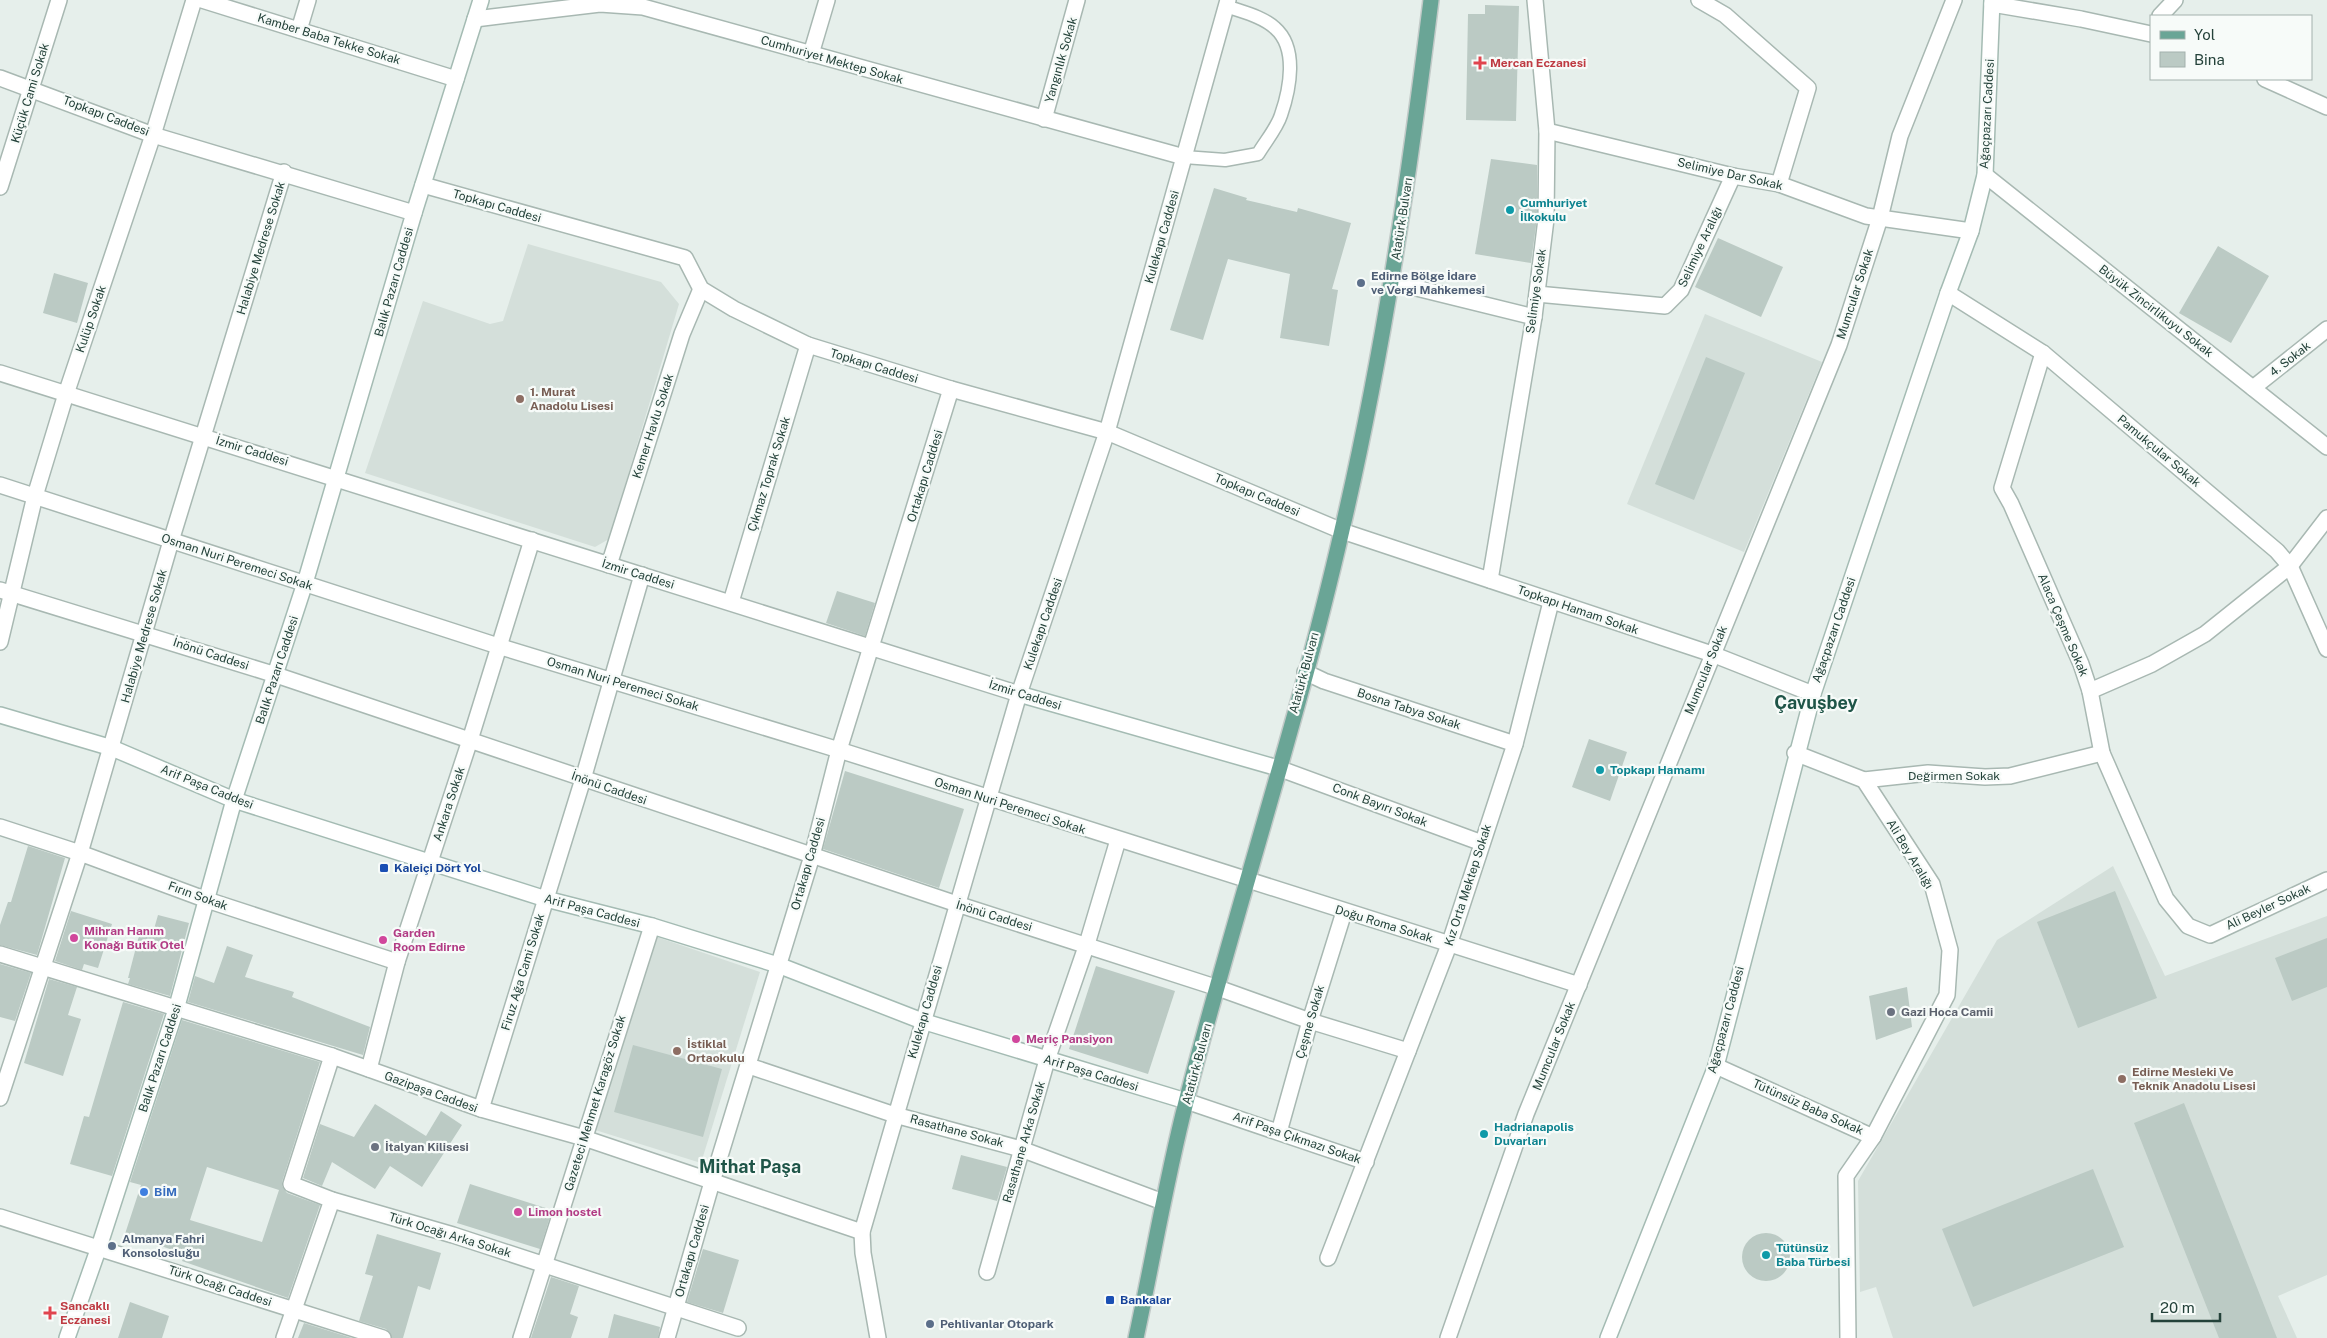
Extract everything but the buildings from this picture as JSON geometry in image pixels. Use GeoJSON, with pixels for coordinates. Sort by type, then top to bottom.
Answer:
{"type":"FeatureCollection","features":[{"type":"Feature","properties":{"kind":"main road","name":"Atatürk Bulvarı"},"geometry":{"type":"LineString","coordinates":[[1136,1338],[1162,1202],[1186,1101],[1305,672],[1342,531],[1392,282],[1432,0]]}},
{"type":"Feature","properties":{"kind":"street","name":"Küçük Cami Sokak"},"geometry":{"type":"LineString","coordinates":[[0,187],[59,0]]}},
{"type":"Feature","properties":{"kind":"street","name":"Kulüp Sokak"},"geometry":{"type":"LineString","coordinates":[[0,642],[6,591],[66,394],[154,134],[194,0]]}},
{"type":"Feature","properties":{"kind":"street","name":"Kamber Baba Tekke Sokak"},"geometry":{"type":"LineString","coordinates":[[202,0],[456,79]]}},
{"type":"Feature","properties":{"kind":"street"},"geometry":{"type":"LineString","coordinates":[[299,30],[308,0]]}},
{"type":"Feature","properties":{"kind":"street","name":"Balık Pazarı Caddesi"},"geometry":{"type":"LineString","coordinates":[[67,1338],[99,1247],[177,1006],[234,800],[305,583],[414,213],[481,0]]}},
{"type":"Feature","properties":{"kind":"street"},"geometry":{"type":"LineString","coordinates":[[811,54],[827,0]]}},
{"type":"Feature","properties":{"kind":"street","name":"Yangınlık Sokak"},"geometry":{"type":"LineString","coordinates":[[1044,119],[1078,0]]}},
{"type":"Feature","properties":{"kind":"street","name":"Selimiye Sokak"},"geometry":{"type":"LineString","coordinates":[[1490,580],[1534,317],[1546,219],[1547,131],[1535,0]]}},
{"type":"Feature","properties":{"kind":"street"},"geometry":{"type":"LineString","coordinates":[[1699,0],[1725,15],[1808,88],[1779,184]]}},
{"type":"Feature","properties":{"kind":"street","name":"Mumcular Sokak"},"geometry":{"type":"LineString","coordinates":[[1448,1338],[1526,1114],[1839,345],[1880,218],[1900,136],[1954,0]]}},
{"type":"Feature","properties":{"kind":"street"},"geometry":{"type":"LineString","coordinates":[[2161,15],[2174,0]]}},
{"type":"Feature","properties":{"kind":"street"},"geometry":{"type":"LineString","coordinates":[[1992,2],[2149,30]]}},
{"type":"Feature","properties":{"kind":"street","name":"Ağaçpazarı Caddesi"},"geometry":{"type":"LineString","coordinates":[[1608,1338],[1716,1066],[1795,753],[1812,694],[1948,293],[1971,231],[1985,175],[1992,2]]}},
{"type":"Feature","properties":{"kind":"street","name":"Kulekapı Caddesi"},"geometry":{"type":"LineString","coordinates":[[878,1338],[863,1253],[862,1232],[922,1020],[1019,694],[1107,432],[1227,3]]}},
{"type":"Feature","properties":{"kind":"street","name":"Cumhuriyet Mektep Sokak"},"geometry":{"type":"LineString","coordinates":[[475,19],[600,4],[644,4],[811,54],[1184,157]]}},
{"type":"Feature","properties":{"kind":"street","name":"Topkapı Caddesi"},"geometry":{"type":"LineString","coordinates":[[0,78],[32,88],[154,134],[414,213]]}},
{"type":"Feature","properties":{"kind":"street"},"geometry":{"type":"LineString","coordinates":[[2267,80],[2327,107]]}},
{"type":"Feature","properties":{"kind":"street","name":"Selimiye Dar Sokak"},"geometry":{"type":"LineString","coordinates":[[1547,131],[1734,176],[1779,184],[1866,216],[1971,231]]}},
{"type":"Feature","properties":{"kind":"street","name":"Halabiye Medrese Sokak"},"geometry":{"type":"LineString","coordinates":[[0,1098],[80,853],[171,541],[284,172]]}},
{"type":"Feature","properties":{"kind":"street","name":"Büyük Zincirlikuyu Sokak"},"geometry":{"type":"LineString","coordinates":[[1985,175],[2327,447]]}},
{"type":"Feature","properties":{"kind":"street","name":"Selimiye Aralığı"},"geometry":{"type":"LineString","coordinates":[[1537,294],[1665,306],[1681,290],[1734,176]]}},
{"type":"Feature","properties":{"kind":"street","name":"Topkapı Caddesi"},"geometry":{"type":"LineString","coordinates":[[423,185],[685,258],[701,289],[734,310],[808,345],[951,390],[1107,432],[1342,531]]}},
{"type":"Feature","properties":{"kind":"street"},"geometry":{"type":"LineString","coordinates":[[1392,282],[1534,317]]}},
{"type":"Feature","properties":{"kind":"street","name":"Kemer Havlu Sokak"},"geometry":{"type":"LineString","coordinates":[[609,565],[682,334],[701,289]]}},
{"type":"Feature","properties":{"kind":"street","name":"Pamukçular Sokak"},"geometry":{"type":"LineString","coordinates":[[1948,293],[2043,353],[2278,551],[2290,566],[2327,649]]}},
{"type":"Feature","properties":{"kind":"street","name":"4. Sokak"},"geometry":{"type":"LineString","coordinates":[[2253,388],[2327,329]]}},
{"type":"Feature","properties":{"kind":"street","name":"Çıkmaz Toprak Sokak"},"geometry":{"type":"LineString","coordinates":[[730,602],[808,345]]}},
{"type":"Feature","properties":{"kind":"street","name":"Alaca Çeşme Sokak"},"geometry":{"type":"LineString","coordinates":[[2043,353],[2002,488],[2082,664],[2090,691],[2102,753],[2166,899],[2188,926],[2210,935]]}},
{"type":"Feature","properties":{"kind":"street","name":"İzmir Caddesi"},"geometry":{"type":"LineString","coordinates":[[0,373],[1019,694],[1278,768]]}},
{"type":"Feature","properties":{"kind":"street","name":"Ortakapı Caddesi"},"geometry":{"type":"LineString","coordinates":[[667,1338],[712,1182],[812,856],[839,750],[951,390]]}},
{"type":"Feature","properties":{"kind":"street","name":"Osman Nuri Peremeci Sokak"},"geometry":{"type":"LineString","coordinates":[[0,485],[498,646],[839,750],[1247,881]]}},
{"type":"Feature","properties":{"kind":"street"},"geometry":{"type":"LineString","coordinates":[[2090,691],[2152,664],[2205,634],[2290,566],[2327,518]]}},
{"type":"Feature","properties":{"kind":"street","name":"Topkapı Hamam Sokak"},"geometry":{"type":"LineString","coordinates":[[1342,531],[1712,654],[1812,694]]}},
{"type":"Feature","properties":{"kind":"street","name":"Ankara Sokak"},"geometry":{"type":"LineString","coordinates":[[369,1069],[397,962],[470,740],[532,540]]}},
{"type":"Feature","properties":{"kind":"street","name":"Firuz Ağa Cami Sokak"},"geometry":{"type":"LineString","coordinates":[[480,1109],[583,779],[642,575]]}},
{"type":"Feature","properties":{"kind":"street","name":"İnönü Caddesi"},"geometry":{"type":"LineString","coordinates":[[6,591],[276,675],[812,856],[957,904],[1087,944],[1310,1021],[1408,1051]]}},
{"type":"Feature","properties":{"kind":"street","name":"Kız Orta Mektep Sokak"},"geometry":{"type":"LineString","coordinates":[[1366,1162],[1448,945],[1515,744],[1551,602]]}},
{"type":"Feature","properties":{"kind":"street","name":"Bosna Tabya Sokak"},"geometry":{"type":"LineString","coordinates":[[1305,672],[1324,681],[1515,744]]}},
{"type":"Feature","properties":{"kind":"street","name":"Arif Paşa Caddesi"},"geometry":{"type":"LineString","coordinates":[[0,715],[112,748],[234,800],[546,899],[652,926],[778,965],[922,1020],[1047,1060],[1186,1101]]}},
{"type":"Feature","properties":{"kind":"street"},"geometry":{"type":"LineString","coordinates":[[1795,753],[1864,780]]}},
{"type":"Feature","properties":{"kind":"street","name":"Değirmen Sokak"},"geometry":{"type":"LineString","coordinates":[[1864,780],[1928,773],[1986,777],[2010,776],[2102,753]]}},
{"type":"Feature","properties":{"kind":"street","name":"Conk Bayırı Sokak"},"geometry":{"type":"LineString","coordinates":[[1278,768],[1482,843]]}},
{"type":"Feature","properties":{"kind":"street","name":"Ali Bey Aralığı"},"geometry":{"type":"LineString","coordinates":[[1864,780],[1932,884],[1950,950],[1947,995],[1872,1137]]}},
{"type":"Feature","properties":{"kind":"street","name":"Fırın Sokak"},"geometry":{"type":"LineString","coordinates":[[0,827],[80,853],[207,900],[397,962]]}},
{"type":"Feature","properties":{"kind":"street","name":"Rasathane Arka Sokak"},"geometry":{"type":"LineString","coordinates":[[987,1272],[1047,1060],[1087,944],[1118,840]]}},
{"type":"Feature","properties":{"kind":"street","name":"Ali Beyler Sokak"},"geometry":{"type":"LineString","coordinates":[[2210,935],[2327,880]]}},
{"type":"Feature","properties":{"kind":"street","name":"Doğu Roma Sokak"},"geometry":{"type":"LineString","coordinates":[[1247,881],[1579,985]]}},
{"type":"Feature","properties":{"kind":"street","name":"Çeşme Sokak"},"geometry":{"type":"LineString","coordinates":[[1280,1132],[1310,1021],[1344,912]]}},
{"type":"Feature","properties":{"kind":"street","name":"Gazeteci Mehmet Karagöz Sokak"},"geometry":{"type":"LineString","coordinates":[[521,1338],[546,1265],[584,1138],[652,926]]}},
{"type":"Feature","properties":{"kind":"street","name":"Gazipaşa Caddesi"},"geometry":{"type":"LineString","coordinates":[[0,954],[177,1006],[332,1056],[480,1109],[584,1138],[862,1232]]}},
{"type":"Feature","properties":{"kind":"street","name":"Türk Ocağı Arka Sokak"},"geometry":{"type":"LineString","coordinates":[[332,1056],[291,1184],[332,1200],[546,1265],[738,1328]]}},
{"type":"Feature","properties":{"kind":"street","name":"Rasathane Sokak"},"geometry":{"type":"LineString","coordinates":[[749,1066],[895,1115],[1021,1149],[1162,1202]]}},
{"type":"Feature","properties":{"kind":"street","name":"Tütünsüz Baba Sokak"},"geometry":{"type":"LineString","coordinates":[[1716,1066],[1872,1137],[1846,1176],[1848,1338]]}},
{"type":"Feature","properties":{"kind":"street","name":"Arif Paşa Çıkmazı Sokak"},"geometry":{"type":"LineString","coordinates":[[1186,1101],[1366,1162],[1328,1258]]}},
{"type":"Feature","properties":{"kind":"street"},"geometry":{"type":"LineString","coordinates":[[284,1338],[332,1200]]}},
{"type":"Feature","properties":{"kind":"street","name":"Türk Ocağı Caddesi"},"geometry":{"type":"LineString","coordinates":[[0,1217],[382,1338]]}},
{"type":"Feature","properties":{"kind":"lane"},"geometry":{"type":"LineString","coordinates":[[1184,157],[1225,160],[1258,154],[1281,116],[1291,67],[1286,43],[1276,28],[1227,3]]}},
{"type":"Feature","properties":{"kind":"shaded area","name":"1. Murat Anadolu Lisesi"},"geometry":{"type":"Polygon","coordinates":[[[528,244],[661,282],[679,304],[609,539],[595,547],[365,473],[423,301],[490,324],[503,321],[528,244]]]}},
{"type":"Feature","properties":{"kind":"shaded area"},"geometry":{"type":"Polygon","coordinates":[[[1705,314],[1822,362],[1744,552],[1627,504],[1705,314]]]}},
{"type":"Feature","properties":{"kind":"shaded area","name":"Edirne Mesleki Ve Teknik Anadolu Lisesi"},"geometry":{"type":"Polygon","coordinates":[[[2113,866],[2165,976],[2327,916],[2327,1275],[2278,1296],[2297,1338],[1893,1338],[1876,1287],[1860,1292],[1858,1181],[1997,940],[2113,866]]]}},
{"type":"Feature","properties":{"kind":"shaded area","name":"İstiklal Ortaokulu"},"geometry":{"type":"Polygon","coordinates":[[[657,937],[760,972],[701,1163],[592,1129],[657,937]]]}},
{"type":"Feature","properties":{"kind":"place","name":"Mercan Eczanesi"},"geometry":{"type":"Point","coordinates":[1480,63]}},
{"type":"Feature","properties":{"kind":"place","name":"Cumhuriyet İlkokulu"},"geometry":{"type":"Point","coordinates":[1510,210]}},
{"type":"Feature","properties":{"kind":"place","name":"Edirne Bölge İdare ve Vergi Mahkemesi"},"geometry":{"type":"Point","coordinates":[1361,283]}},
{"type":"Feature","properties":{"kind":"place","name":"1. Murat Anadolu Lisesi"},"geometry":{"type":"Point","coordinates":[520,399]}},
{"type":"Feature","properties":{"kind":"place","name":"Topkapı Hamamı"},"geometry":{"type":"Point","coordinates":[1600,770]}},
{"type":"Feature","properties":{"kind":"place","name":"Kaleiçi Dört Yol"},"geometry":{"type":"Point","coordinates":[384,868]}},
{"type":"Feature","properties":{"kind":"place","name":"Mihran Hanım Konağı Butik Otel"},"geometry":{"type":"Point","coordinates":[74,938]}},
{"type":"Feature","properties":{"kind":"place","name":"Garden Room Edirne"},"geometry":{"type":"Point","coordinates":[383,940]}},
{"type":"Feature","properties":{"kind":"place","name":"Gazi Hoca Camii"},"geometry":{"type":"Point","coordinates":[1891,1012]}},
{"type":"Feature","properties":{"kind":"place","name":"Meriç Pansiyon"},"geometry":{"type":"Point","coordinates":[1016,1039]}},
{"type":"Feature","properties":{"kind":"place","name":"İstiklal Ortaokulu"},"geometry":{"type":"Point","coordinates":[677,1051]}},
{"type":"Feature","properties":{"kind":"place","name":"Edirne Mesleki Ve Teknik Anadolu Lisesi"},"geometry":{"type":"Point","coordinates":[2122,1079]}},
{"type":"Feature","properties":{"kind":"place","name":"Hadrianapolis Duvarları"},"geometry":{"type":"Point","coordinates":[1484,1134]}},
{"type":"Feature","properties":{"kind":"place","name":"İtalyan Kilisesi"},"geometry":{"type":"Point","coordinates":[375,1147]}},
{"type":"Feature","properties":{"kind":"place","name":"BİM"},"geometry":{"type":"Point","coordinates":[144,1192]}},
{"type":"Feature","properties":{"kind":"place","name":"Limon hostel"},"geometry":{"type":"Point","coordinates":[518,1212]}},
{"type":"Feature","properties":{"kind":"place","name":"Almanya Fahri Konsolosluğu"},"geometry":{"type":"Point","coordinates":[112,1246]}},
{"type":"Feature","properties":{"kind":"place","name":"Tütünsüz Baba Türbesi"},"geometry":{"type":"Point","coordinates":[1766,1255]}},
{"type":"Feature","properties":{"kind":"place","name":"Bankalar"},"geometry":{"type":"Point","coordinates":[1110,1300]}},
{"type":"Feature","properties":{"kind":"place","name":"Sancaklı Eczanesi"},"geometry":{"type":"Point","coordinates":[50,1313]}},
{"type":"Feature","properties":{"kind":"place","name":"Pehlivanlar Otopark"},"geometry":{"type":"Point","coordinates":[930,1324]}},
{"type":"Feature","properties":{"kind":"district","name":"Çavuşbey"},"geometry":{"type":"Point","coordinates":[1816,703]}},
{"type":"Feature","properties":{"kind":"district","name":"Mithat Paşa"},"geometry":{"type":"Point","coordinates":[750,1167]}}]}
